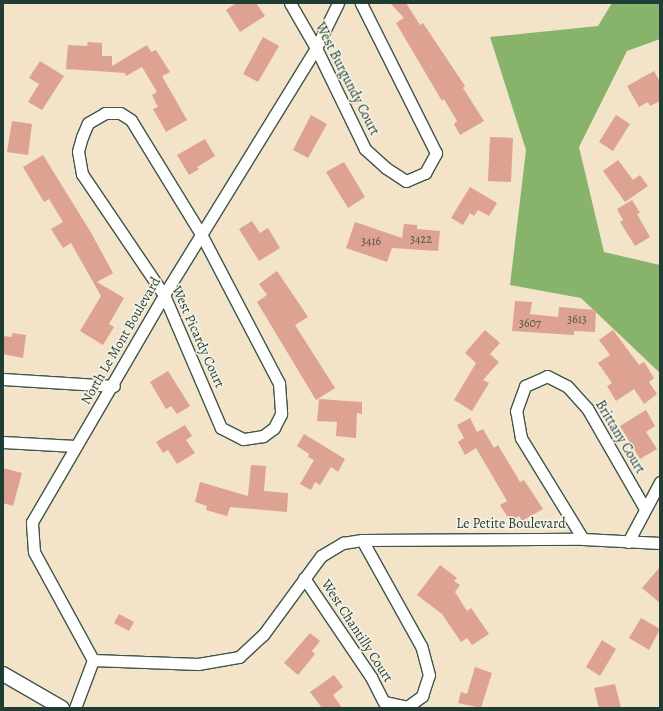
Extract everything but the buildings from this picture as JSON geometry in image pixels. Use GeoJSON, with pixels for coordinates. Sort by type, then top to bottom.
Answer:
{"type":"FeatureCollection","features":[{"type":"Feature","properties":{"kind":"street","name":"West Burgundy Court"},"geometry":{"type":"LineString","coordinates":[[290,3],[316,48],[365,149],[386,168],[406,181],[425,172],[436,153],[361,3]]}},
{"type":"Feature","properties":{"kind":"street","name":"North Le Mont Boulevard"},"geometry":{"type":"LineString","coordinates":[[93,660],[34,552],[32,522],[75,446],[114,386],[164,295],[202,236],[316,48],[338,3]]}},
{"type":"Feature","properties":{"kind":"street","name":"West Picardy Court"},"geometry":{"type":"LineString","coordinates":[[105,113],[120,113],[131,120],[202,236],[279,383],[281,414],[274,428],[264,436],[243,438],[221,428],[164,295],[82,174],[78,150],[88,123],[105,113]]}},
{"type":"Feature","properties":{"kind":"street","name":"Brittany Court"},"geometry":{"type":"LineString","coordinates":[[583,539],[521,438],[516,411],[525,386],[547,376],[566,386],[587,408],[645,509]]}},
{"type":"Feature","properties":{"kind":"street"},"geometry":{"type":"LineString","coordinates":[[3,379],[114,386]]}},
{"type":"Feature","properties":{"kind":"street"},"geometry":{"type":"LineString","coordinates":[[3,442],[75,446]]}},
{"type":"Feature","properties":{"kind":"street"},"geometry":{"type":"LineString","coordinates":[[628,542],[660,482]]}},
{"type":"Feature","properties":{"kind":"street","name":"Le Petite Boulevard"},"geometry":{"type":"LineString","coordinates":[[93,660],[198,664],[239,657],[264,635],[321,556],[343,543],[362,540],[583,539],[660,543]]}},
{"type":"Feature","properties":{"kind":"street","name":"West Chantilly Court"},"geometry":{"type":"LineString","coordinates":[[304,578],[371,677],[384,702],[407,707],[422,696],[429,674],[421,646],[362,540]]}},
{"type":"Feature","properties":{"kind":"street"},"geometry":{"type":"LineString","coordinates":[[75,708],[93,660]]}},
{"type":"Feature","properties":{"kind":"street"},"geometry":{"type":"LineString","coordinates":[[3,674],[62,708]]}},
{"type":"Feature","properties":{"kind":"green space"},"geometry":{"type":"Polygon","coordinates":[[[612,3],[660,3],[660,39],[627,51],[579,147],[604,252],[660,265],[660,373],[581,298],[510,285],[526,150],[490,37],[598,26],[612,3]]]}}]}
